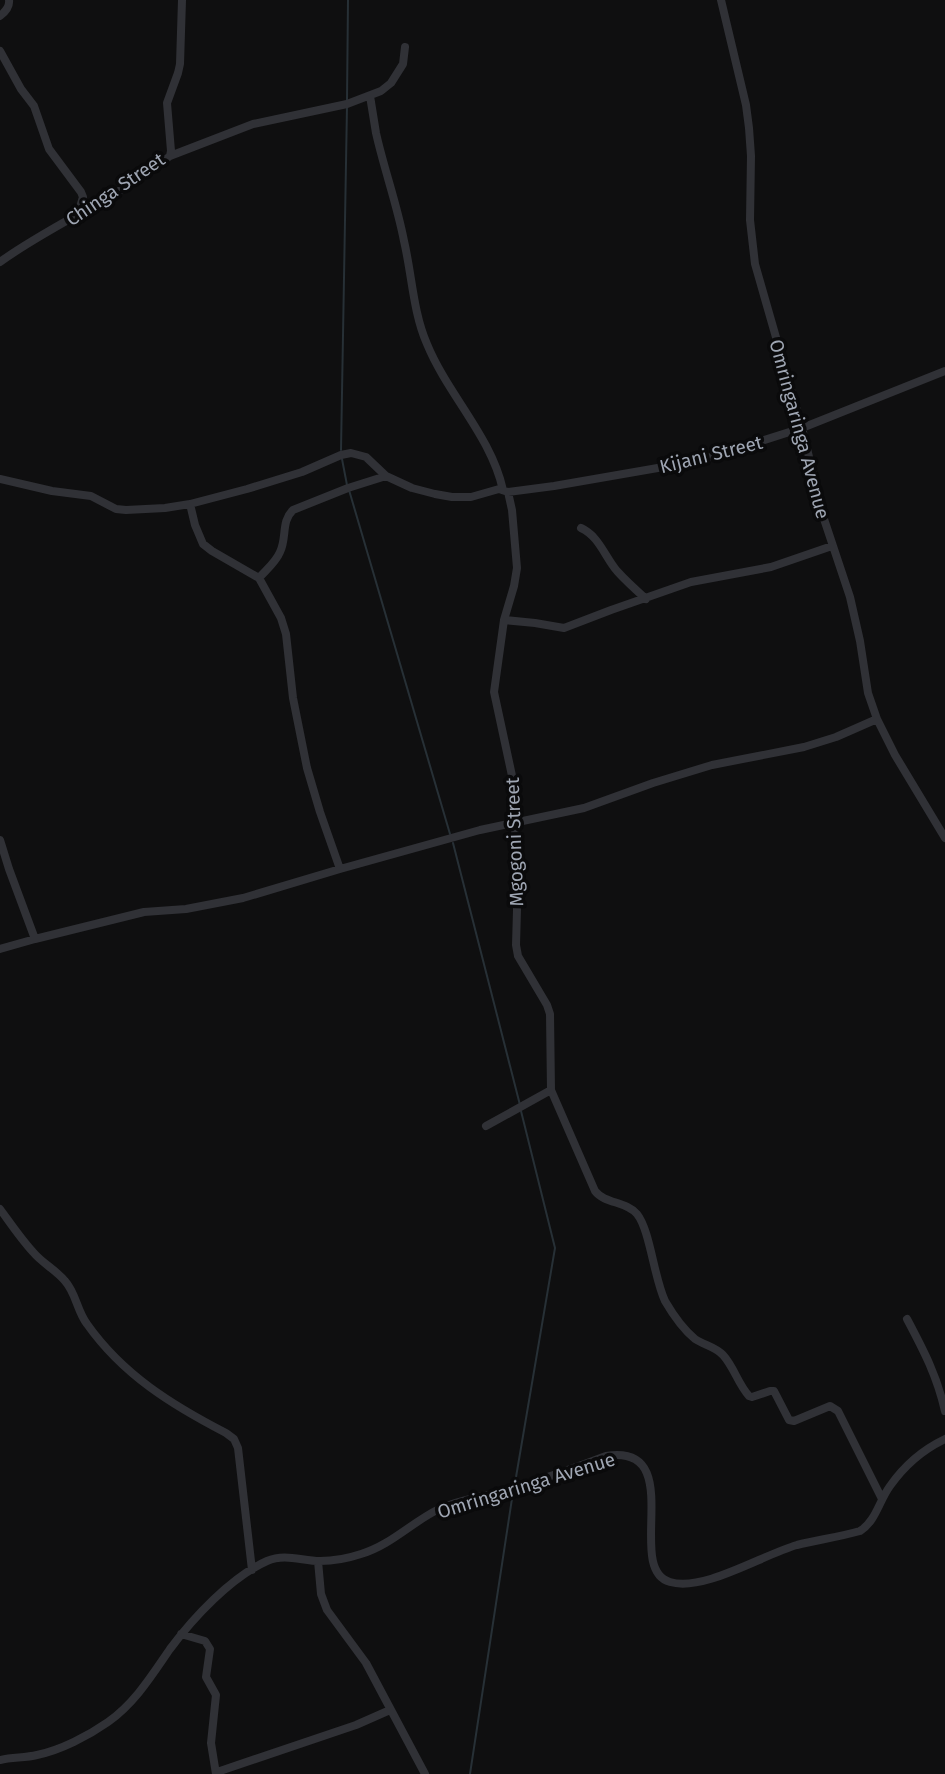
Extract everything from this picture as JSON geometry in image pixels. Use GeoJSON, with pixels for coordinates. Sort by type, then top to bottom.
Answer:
{"type":"FeatureCollection","features":[{"type":"Feature","properties":{"kind":"street","name":"Chinga Street"},"geometry":{"type":"LineString","coordinates":[[0,262],[170,156],[167,103],[180,64],[182,0]]}},
{"type":"Feature","properties":{"kind":"street","name":"Omringaringa Avenue"},"geometry":{"type":"LineString","coordinates":[[721,0],[749,128],[750,220],[755,264],[802,428],[832,546],[850,597],[868,693],[877,719],[895,755],[945,838]]}},
{"type":"Feature","properties":{"kind":"street"},"geometry":{"type":"LineString","coordinates":[[0,16],[11,1]]}},
{"type":"Feature","properties":{"kind":"street"},"geometry":{"type":"LineString","coordinates":[[170,156],[253,124],[320,110],[381,92],[391,83],[402,64],[405,47]]}},
{"type":"Feature","properties":{"kind":"street"},"geometry":{"type":"LineString","coordinates":[[0,51],[21,89],[34,106],[49,149],[81,192],[83,197],[78,215]]}},
{"type":"Feature","properties":{"kind":"street","name":"Mgogoni Street"},"geometry":{"type":"LineString","coordinates":[[370,96],[376,132],[405,241],[418,319],[425,341],[449,387],[491,454],[512,510],[517,568],[504,620],[494,692],[514,785],[516,945],[518,956],[550,1014],[551,1090],[595,1191],[602,1198],[628,1207],[637,1214],[643,1224],[655,1273],[671,1311],[691,1335],[723,1355],[749,1396],[774,1391],[791,1422],[830,1406],[835,1408],[882,1499]]}},
{"type":"Feature","properties":{"kind":"street","name":"Kijani Street"},"geometry":{"type":"LineString","coordinates":[[505,491],[554,486],[698,461],[802,428],[945,371]]}},
{"type":"Feature","properties":{"kind":"street"},"geometry":{"type":"LineString","coordinates":[[0,479],[52,491],[91,496],[116,509],[126,510],[190,504],[302,472],[351,453],[366,457],[386,477],[412,488],[452,497],[471,497],[505,491]]}},
{"type":"Feature","properties":{"kind":"street"},"geometry":{"type":"LineString","coordinates":[[259,578],[281,552],[285,521],[293,510],[348,488],[386,477]]}},
{"type":"Feature","properties":{"kind":"street"},"geometry":{"type":"LineString","coordinates":[[190,504],[203,544],[259,578],[276,606],[286,634],[293,698],[307,768],[340,869]]}},
{"type":"Feature","properties":{"kind":"street"},"geometry":{"type":"LineString","coordinates":[[581,528],[592,535],[614,567],[646,599]]}},
{"type":"Feature","properties":{"kind":"street"},"geometry":{"type":"LineString","coordinates":[[504,620],[564,628],[701,579],[771,567],[832,546]]}},
{"type":"Feature","properties":{"kind":"street"},"geometry":{"type":"LineString","coordinates":[[0,949],[144,912],[186,909],[243,898],[480,830],[584,808],[712,765],[804,747],[836,737],[877,719]]}},
{"type":"Feature","properties":{"kind":"street"},"geometry":{"type":"LineString","coordinates":[[0,840],[34,939]]}},
{"type":"Feature","properties":{"kind":"street"},"geometry":{"type":"LineString","coordinates":[[486,1126],[551,1090]]}},
{"type":"Feature","properties":{"kind":"street"},"geometry":{"type":"LineString","coordinates":[[0,1209],[34,1254],[67,1282],[87,1325],[121,1363],[166,1400],[234,1439],[252,1570]]}},
{"type":"Feature","properties":{"kind":"street"},"geometry":{"type":"LineString","coordinates":[[907,1319],[932,1366],[945,1411]]}},
{"type":"Feature","properties":{"kind":"street","name":"Omringaringa Avenue"},"geometry":{"type":"LineString","coordinates":[[1,1758],[45,1754],[71,1743],[109,1721],[144,1687],[181,1634],[198,1615],[216,1598],[268,1560],[305,1558],[318,1561],[360,1555],[456,1503],[514,1488],[606,1456],[620,1454],[637,1460],[648,1476],[654,1568],[670,1583],[683,1584],[723,1576],[777,1551],[860,1531],[871,1521],[882,1499],[900,1474],[926,1450],[945,1439]]}},
{"type":"Feature","properties":{"kind":"street"},"geometry":{"type":"LineString","coordinates":[[318,1561],[321,1594],[327,1610],[366,1662],[425,1774]]}},
{"type":"Feature","properties":{"kind":"street"},"geometry":{"type":"LineString","coordinates":[[181,1634],[209,1644],[206,1677],[216,1695],[211,1743],[216,1773],[356,1725],[390,1710]]}},
{"type":"Feature","properties":{"kind":"waterway"},"geometry":{"type":"LineString","coordinates":[[347,100],[348,0]]}},
{"type":"Feature","properties":{"kind":"waterway"},"geometry":{"type":"LineString","coordinates":[[341,450],[347,106]]}},
{"type":"Feature","properties":{"kind":"waterway"},"geometry":{"type":"LineString","coordinates":[[342,459],[347,485]]}},
{"type":"Feature","properties":{"kind":"waterway"},"geometry":{"type":"LineString","coordinates":[[349,490],[450,834]]}},
{"type":"Feature","properties":{"kind":"waterway"},"geometry":{"type":"LineString","coordinates":[[453,843],[520,1105]]}},
{"type":"Feature","properties":{"kind":"waterway"},"geometry":{"type":"LineString","coordinates":[[515,1483],[555,1248],[521,1111]]}},
{"type":"Feature","properties":{"kind":"waterway"},"geometry":{"type":"LineString","coordinates":[[470,1774],[513,1492]]}}]}
